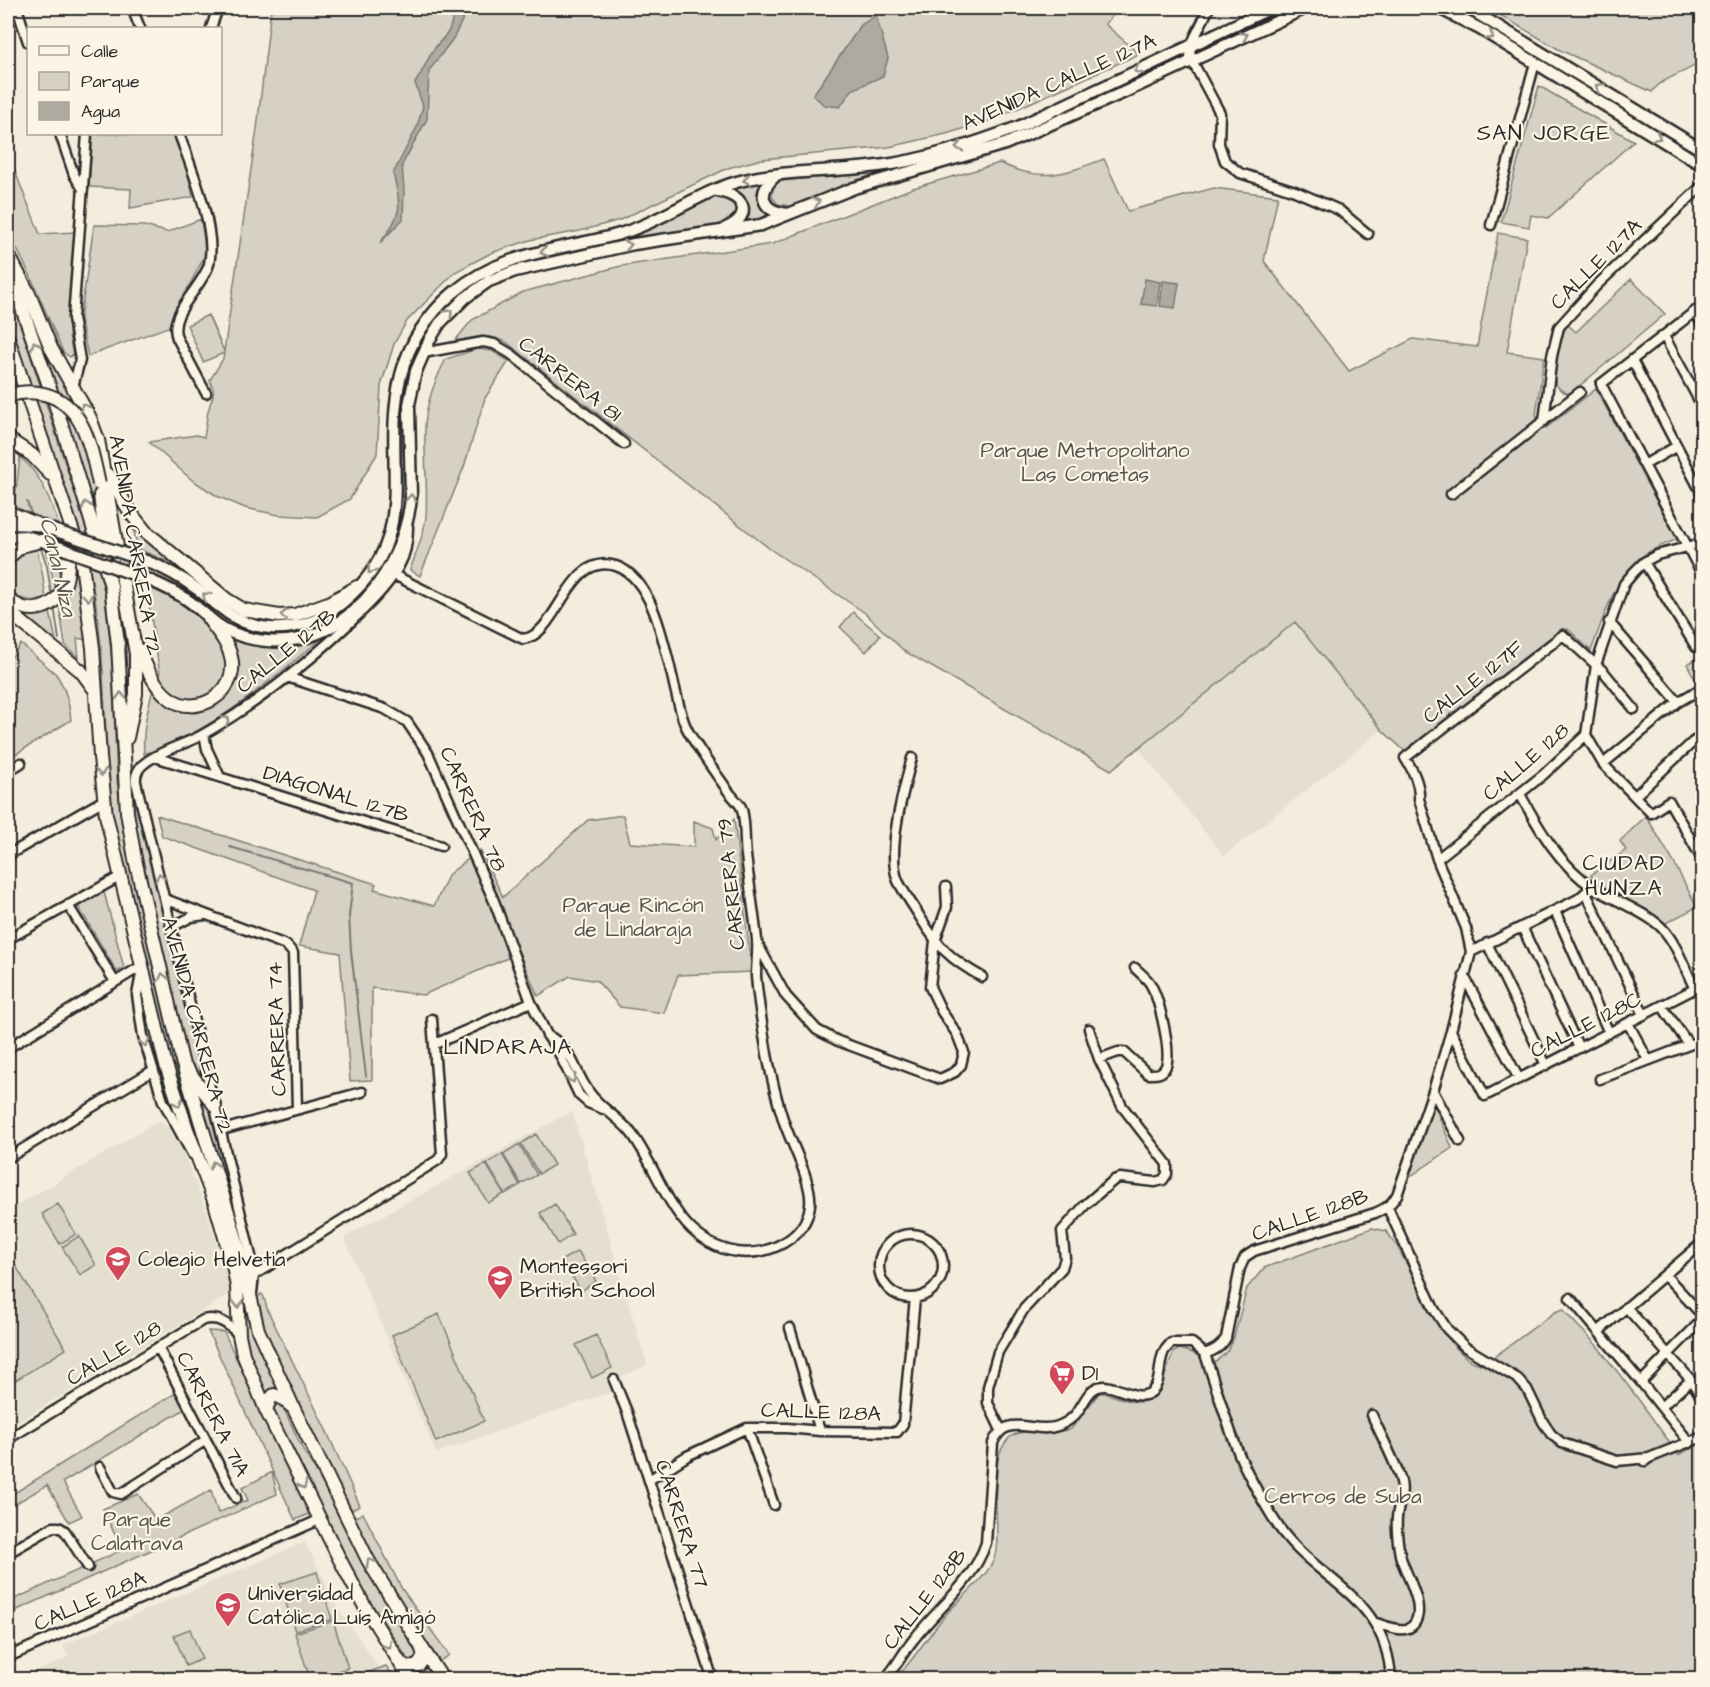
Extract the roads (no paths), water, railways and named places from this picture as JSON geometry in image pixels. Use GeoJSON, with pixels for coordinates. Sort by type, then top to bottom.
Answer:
{"type":"FeatureCollection","features":[{"type":"Feature","properties":{"kind":"highway","name":"AVENIDA CARRERA 72"},"geometry":{"type":"LineString","coordinates":[[8,254],[29,294],[58,361],[95,428],[103,462],[134,636],[137,686],[124,754]]}},
{"type":"Feature","properties":{"kind":"highway","name":"AVENIDA CARRERA 72"},"geometry":{"type":"LineString","coordinates":[[8,268],[54,400],[111,586],[118,644],[127,812],[135,859],[182,1061],[240,1251],[250,1302],[260,1335],[368,1560],[443,1680]]}},
{"type":"Feature","properties":{"kind":"highway","name":"AVENIDA CARRERA 72"},"geometry":{"type":"LineString","coordinates":[[8,338],[81,556],[86,578],[104,800],[165,1062],[215,1203],[235,1276],[238,1335],[244,1359],[319,1520],[364,1607],[411,1680]]}},
{"type":"Feature","properties":{"kind":"highway"},"geometry":{"type":"LineString","coordinates":[[8,396],[16,393],[35,393],[57,399],[68,406],[84,429],[99,484],[111,586]]}},
{"type":"Feature","properties":{"kind":"highway"},"geometry":{"type":"LineString","coordinates":[[8,439],[40,462],[57,485]]}},
{"type":"Feature","properties":{"kind":"highway"},"geometry":{"type":"LineString","coordinates":[[103,462],[121,497],[145,531],[226,599],[244,610],[279,616],[295,615],[331,602],[357,587]]}},
{"type":"Feature","properties":{"kind":"highway"},"geometry":{"type":"LineString","coordinates":[[8,512],[41,526]]}},
{"type":"Feature","properties":{"kind":"highway"},"geometry":{"type":"LineString","coordinates":[[8,599],[16,606],[38,609],[57,598],[66,580],[69,520]]}},
{"type":"Feature","properties":{"kind":"highway"},"geometry":{"type":"LineString","coordinates":[[8,558],[21,546],[42,541]]}},
{"type":"Feature","properties":{"kind":"highway"},"geometry":{"type":"LineString","coordinates":[[8,611],[81,671],[96,693]]}},
{"type":"Feature","properties":{"kind":"highway"},"geometry":{"type":"LineString","coordinates":[[134,636],[149,672],[166,696],[186,705],[206,703],[215,699],[227,686],[231,675],[232,659],[228,646],[208,618]]}},
{"type":"Feature","properties":{"kind":"highway"},"geometry":{"type":"LineString","coordinates":[[182,1061],[215,1106]]}},
{"type":"Feature","properties":{"kind":"highway"},"geometry":{"type":"LineString","coordinates":[[266,1410],[274,1395],[282,1398],[294,1409]]}},
{"type":"Feature","properties":{"kind":"highway"},"geometry":{"type":"LineString","coordinates":[[399,1662],[406,1667],[415,1668],[422,1661],[422,1648]]}},
{"type":"Feature","properties":{"kind":"main road","name":"AVENIDA CALLE 127A"},"geometry":{"type":"LineString","coordinates":[[8,524],[41,526],[146,561],[180,577],[248,624],[265,628],[291,627],[316,620],[344,601],[357,587],[376,563],[388,537],[395,498],[397,391],[404,363],[433,312],[468,280],[495,265],[626,232],[651,223],[717,190],[744,180],[881,166],[969,144],[1018,127],[1271,8]]}},
{"type":"Feature","properties":{"kind":"main road","name":"AVENIDA CALLE 127A"},"geometry":{"type":"LineString","coordinates":[[8,537],[26,536],[148,580],[180,595],[208,618],[232,633],[265,642],[289,641],[318,634],[342,619],[378,583],[394,557],[408,521],[411,498],[409,405],[412,386],[423,353],[435,331],[453,309],[479,288],[498,276],[634,244],[760,225],[854,188],[1005,144],[1191,62],[1305,8]]}},
{"type":"Feature","properties":{"kind":"main road"},"geometry":{"type":"LineString","coordinates":[[1439,8],[1535,63],[1702,165]]}},
{"type":"Feature","properties":{"kind":"main road"},"geometry":{"type":"LineString","coordinates":[[1468,8],[1702,150]]}},
{"type":"Feature","properties":{"kind":"main road"},"geometry":{"type":"LineString","coordinates":[[775,176],[766,186],[764,200],[774,211],[789,214]]}},
{"type":"Feature","properties":{"kind":"main road"},"geometry":{"type":"LineString","coordinates":[[717,190],[735,196],[743,209],[738,221],[720,230]]}},
{"type":"Feature","properties":{"kind":"street"},"geometry":{"type":"LineString","coordinates":[[17,8],[27,39]]}},
{"type":"Feature","properties":{"kind":"street"},"geometry":{"type":"LineString","coordinates":[[132,8],[140,27]]}},
{"type":"Feature","properties":{"kind":"street"},"geometry":{"type":"LineString","coordinates":[[211,27],[218,8]]}},
{"type":"Feature","properties":{"kind":"street"},"geometry":{"type":"LineString","coordinates":[[1209,8],[1191,45],[1191,62],[1209,90],[1220,113],[1219,144],[1222,155],[1232,168],[1240,173],[1295,191],[1339,210],[1368,234]]}},
{"type":"Feature","properties":{"kind":"street"},"geometry":{"type":"LineString","coordinates":[[1491,225],[1535,63]]}},
{"type":"Feature","properties":{"kind":"street"},"geometry":{"type":"LineString","coordinates":[[60,135],[74,175],[83,189]]}},
{"type":"Feature","properties":{"kind":"street"},"geometry":{"type":"LineString","coordinates":[[73,387],[80,356],[73,318],[87,135]]}},
{"type":"Feature","properties":{"kind":"street"},"geometry":{"type":"LineString","coordinates":[[179,135],[194,176],[210,236],[210,254],[206,271],[177,319],[175,328],[177,338],[206,393]]}},
{"type":"Feature","properties":{"kind":"street","name":"CALLE 127A"},"geometry":{"type":"LineString","coordinates":[[1544,421],[1552,356],[1559,327],[1597,285],[1702,186]]}},
{"type":"Feature","properties":{"kind":"street"},"geometry":{"type":"LineString","coordinates":[[1702,324],[1699,309],[1601,384],[1702,574]]}},
{"type":"Feature","properties":{"kind":"street"},"geometry":{"type":"LineString","coordinates":[[1664,336],[1702,406]]}},
{"type":"Feature","properties":{"kind":"street","name":"CARRERA 81"},"geometry":{"type":"LineString","coordinates":[[423,353],[483,342],[494,344],[511,354],[624,444]]}},
{"type":"Feature","properties":{"kind":"street"},"geometry":{"type":"LineString","coordinates":[[58,361],[65,367],[71,368],[80,356]]}},
{"type":"Feature","properties":{"kind":"street"},"geometry":{"type":"LineString","coordinates":[[1632,360],[1702,494]]}},
{"type":"Feature","properties":{"kind":"street"},"geometry":{"type":"LineString","coordinates":[[1451,494],[1580,392]]}},
{"type":"Feature","properties":{"kind":"street"},"geometry":{"type":"LineString","coordinates":[[1644,465],[1677,446]]}},
{"type":"Feature","properties":{"kind":"street","name":"CALLE 127B"},"geometry":{"type":"LineString","coordinates":[[139,768],[154,757],[204,734],[257,699],[349,624],[378,596],[394,575],[406,549],[408,521]]}},
{"type":"Feature","properties":{"kind":"street","name":"CALLE 128"},"geometry":{"type":"LineString","coordinates":[[1437,859],[1521,794],[1586,735],[1596,665],[1624,584],[1644,562],[1670,550],[1689,548],[1702,543]]}},
{"type":"Feature","properties":{"kind":"street"},"geometry":{"type":"LineString","coordinates":[[1644,562],[1696,647]]}},
{"type":"Feature","properties":{"kind":"street","name":"CARRERA 79"},"geometry":{"type":"LineString","coordinates":[[394,575],[523,639],[537,634],[578,578],[600,564],[630,573],[643,586],[663,639],[685,724],[726,789],[742,808],[745,851],[757,942],[756,974],[767,1055],[782,1118],[804,1170],[811,1203]]}},
{"type":"Feature","properties":{"kind":"street"},"geometry":{"type":"LineString","coordinates":[[1610,622],[1678,702]]}},
{"type":"Feature","properties":{"kind":"street","name":"CALLE 127F"},"geometry":{"type":"LineString","coordinates":[[1437,859],[1412,768],[1405,758],[1564,635],[1596,665]]}},
{"type":"Feature","properties":{"kind":"street"},"geometry":{"type":"LineString","coordinates":[[1596,665],[1634,709]]}},
{"type":"Feature","properties":{"kind":"street","name":"CARRERA 78"},"geometry":{"type":"LineString","coordinates":[[287,676],[385,709],[400,716],[414,730],[428,753],[477,860],[508,936],[531,1002],[579,1095],[587,1097],[608,1112],[633,1136],[666,1198],[692,1230],[717,1247],[744,1252],[764,1251],[794,1237],[806,1221],[811,1203]]}},
{"type":"Feature","properties":{"kind":"street"},"geometry":{"type":"LineString","coordinates":[[1603,764],[1678,702],[1700,694]]}},
{"type":"Feature","properties":{"kind":"street"},"geometry":{"type":"LineString","coordinates":[[204,734],[207,749],[220,777]]}},
{"type":"Feature","properties":{"kind":"street"},"geometry":{"type":"LineString","coordinates":[[1586,735],[1603,764],[1651,813],[1670,802],[1699,845],[1702,859]]}},
{"type":"Feature","properties":{"kind":"street"},"geometry":{"type":"LineString","coordinates":[[1635,796],[1702,736]]}},
{"type":"Feature","properties":{"kind":"street","name":"DIAGONAL 127B"},"geometry":{"type":"LineString","coordinates":[[154,757],[441,846]]}},
{"type":"Feature","properties":{"kind":"street"},"geometry":{"type":"LineString","coordinates":[[912,758],[896,825],[895,865],[898,879],[935,941],[957,963],[982,977]]}},
{"type":"Feature","properties":{"kind":"street"},"geometry":{"type":"LineString","coordinates":[[8,771],[21,763]]}},
{"type":"Feature","properties":{"kind":"street","name":"AVENIDA CARRERA 72"},"geometry":{"type":"LineString","coordinates":[[139,768],[136,782],[222,1130],[254,1275],[250,1302]]}},
{"type":"Feature","properties":{"kind":"street"},"geometry":{"type":"LineString","coordinates":[[1521,794],[1555,852],[1589,890],[1644,1015]]}},
{"type":"Feature","properties":{"kind":"street"},"geometry":{"type":"LineString","coordinates":[[8,855],[104,800]]}},
{"type":"Feature","properties":{"kind":"street"},"geometry":{"type":"LineString","coordinates":[[1437,859],[1466,928],[1471,952],[1555,911],[1589,890]]}},
{"type":"Feature","properties":{"kind":"street"},"geometry":{"type":"LineString","coordinates":[[8,939],[121,876]]}},
{"type":"Feature","properties":{"kind":"street"},"geometry":{"type":"LineString","coordinates":[[757,942],[786,996],[817,1030],[838,1041],[939,1078],[955,1072],[961,1065],[964,1052],[957,1034],[942,1012],[930,987],[935,941],[947,907],[946,887]]}},
{"type":"Feature","properties":{"kind":"street"},"geometry":{"type":"LineString","coordinates":[[1589,890],[1663,929],[1700,987]]}},
{"type":"Feature","properties":{"kind":"street"},"geometry":{"type":"LineString","coordinates":[[165,899],[205,915]]}},
{"type":"Feature","properties":{"kind":"street"},"geometry":{"type":"LineString","coordinates":[[69,905],[115,982]]}},
{"type":"Feature","properties":{"kind":"street"},"geometry":{"type":"LineString","coordinates":[[1555,911],[1610,1033]]}},
{"type":"Feature","properties":{"kind":"street"},"geometry":{"type":"LineString","coordinates":[[172,927],[191,916],[205,915]]}},
{"type":"Feature","properties":{"kind":"street","name":"CARRERA 74"},"geometry":{"type":"LineString","coordinates":[[205,915],[286,945],[293,952],[297,1109]]}},
{"type":"Feature","properties":{"kind":"street"},"geometry":{"type":"LineString","coordinates":[[1521,927],[1579,1048]]}},
{"type":"Feature","properties":{"kind":"street"},"geometry":{"type":"LineString","coordinates":[[1487,943],[1546,1065]]}},
{"type":"Feature","properties":{"kind":"street","name":"CALLE 128B"},"geometry":{"type":"LineString","coordinates":[[1205,1354],[1222,1344],[1226,1338],[1240,1268],[1245,1257],[1254,1251],[1388,1208],[1397,1195],[1433,1091],[1471,952]]}},
{"type":"Feature","properties":{"kind":"street"},"geometry":{"type":"LineString","coordinates":[[8,1048],[143,965]]}},
{"type":"Feature","properties":{"kind":"street","name":"AVENIDA CARRERA 72"},"geometry":{"type":"LineString","coordinates":[[143,965],[137,987],[137,1003],[152,1071],[171,1116],[201,1167]]}},
{"type":"Feature","properties":{"kind":"street"},"geometry":{"type":"LineString","coordinates":[[1100,1059],[1124,1052],[1148,1074],[1158,1074],[1164,1070],[1167,1062],[1165,1029],[1151,985],[1135,968]]}},
{"type":"Feature","properties":{"kind":"street"},"geometry":{"type":"LineString","coordinates":[[1464,976],[1518,1079]]}},
{"type":"Feature","properties":{"kind":"street","name":"CALLE 128C"},"geometry":{"type":"LineString","coordinates":[[1451,1031],[1485,1096],[1700,987]]}},
{"type":"Feature","properties":{"kind":"street"},"geometry":{"type":"LineString","coordinates":[[435,1044],[531,1002]]}},
{"type":"Feature","properties":{"kind":"street"},"geometry":{"type":"LineString","coordinates":[[1662,1006],[1689,1045]]}},
{"type":"Feature","properties":{"kind":"street"},"geometry":{"type":"LineString","coordinates":[[254,1275],[438,1160],[441,1154],[432,1019]]}},
{"type":"Feature","properties":{"kind":"street"},"geometry":{"type":"LineString","coordinates":[[1628,1023],[1648,1060]]}},
{"type":"Feature","properties":{"kind":"street"},"geometry":{"type":"LineString","coordinates":[[1089,1029],[1122,1106],[1167,1164],[1167,1174],[1163,1180],[1155,1182],[1120,1178],[1114,1180],[1062,1231],[1065,1258],[1062,1268],[1024,1309],[998,1352],[988,1387],[988,1402],[1001,1430],[1027,1425],[1048,1428],[1056,1426],[1073,1418],[1089,1394],[1098,1387],[1106,1386],[1139,1396],[1152,1392],[1157,1385],[1163,1352],[1171,1343],[1192,1343],[1205,1354],[1239,1455],[1275,1520],[1298,1550],[1351,1595],[1376,1623],[1386,1646],[1391,1680]]}},
{"type":"Feature","properties":{"kind":"street"},"geometry":{"type":"LineString","coordinates":[[1600,1079],[1689,1045],[1701,1043]]}},
{"type":"Feature","properties":{"kind":"street"},"geometry":{"type":"LineString","coordinates":[[8,1158],[152,1071]]}},
{"type":"Feature","properties":{"kind":"street"},"geometry":{"type":"LineString","coordinates":[[1433,1091],[1460,1141]]}},
{"type":"Feature","properties":{"kind":"street"},"geometry":{"type":"LineString","coordinates":[[222,1130],[362,1092]]}},
{"type":"Feature","properties":{"kind":"street"},"geometry":{"type":"LineString","coordinates":[[1388,1208],[1434,1309],[1447,1329],[1465,1347],[1518,1379],[1527,1389],[1551,1434],[1562,1443],[1617,1461],[1640,1464],[1649,1458],[1702,1437]]}},
{"type":"Feature","properties":{"kind":"street"},"geometry":{"type":"LineString","coordinates":[[912,1234],[931,1241],[937,1248],[943,1264],[938,1282],[932,1290],[915,1298],[904,1298],[895,1294],[881,1278],[879,1268],[880,1257],[885,1248],[892,1241],[912,1234]]}},
{"type":"Feature","properties":{"kind":"street"},"geometry":{"type":"LineString","coordinates":[[1599,1330],[1699,1246],[1702,1258]]}},
{"type":"Feature","properties":{"kind":"street"},"geometry":{"type":"LineString","coordinates":[[1665,1275],[1702,1315]]}},
{"type":"Feature","properties":{"kind":"street","name":"CALLE 128A"},"geometry":{"type":"LineString","coordinates":[[649,1480],[687,1456],[747,1428],[897,1432],[903,1424],[915,1298]]}},
{"type":"Feature","properties":{"kind":"street"},"geometry":{"type":"LineString","coordinates":[[1570,1298],[1599,1330],[1690,1443]]}},
{"type":"Feature","properties":{"kind":"street"},"geometry":{"type":"LineString","coordinates":[[1626,1307],[1668,1356],[1700,1387],[1702,1398]]}},
{"type":"Feature","properties":{"kind":"street","name":"CALLE 128"},"geometry":{"type":"LineString","coordinates":[[8,1439],[202,1320],[221,1320],[238,1335]]}},
{"type":"Feature","properties":{"kind":"street"},"geometry":{"type":"LineString","coordinates":[[1641,1382],[1702,1320]]}},
{"type":"Feature","properties":{"kind":"street"},"geometry":{"type":"LineString","coordinates":[[790,1328],[820,1431]]}},
{"type":"Feature","properties":{"kind":"street","name":"CARRERA 71A"},"geometry":{"type":"LineString","coordinates":[[158,1347],[236,1498]]}},
{"type":"Feature","properties":{"kind":"street","name":"CARRERA 77"},"geometry":{"type":"LineString","coordinates":[[614,1380],[649,1480],[712,1680]]}},
{"type":"Feature","properties":{"kind":"street"},"geometry":{"type":"LineString","coordinates":[[1661,1407],[1691,1380]]}},
{"type":"Feature","properties":{"kind":"street"},"geometry":{"type":"LineString","coordinates":[[1372,1415],[1400,1477],[1402,1494],[1397,1518],[1398,1544],[1420,1609],[1413,1626],[1407,1629],[1376,1623]]}},
{"type":"Feature","properties":{"kind":"street"},"geometry":{"type":"LineString","coordinates":[[747,1428],[774,1504]]}},
{"type":"Feature","properties":{"kind":"street","name":"CALLE 128B"},"geometry":{"type":"LineString","coordinates":[[884,1680],[914,1639],[972,1574],[981,1558],[986,1543],[993,1443],[1001,1430]]}},
{"type":"Feature","properties":{"kind":"street"},"geometry":{"type":"LineString","coordinates":[[100,1467],[113,1492],[121,1494],[206,1440]]}},
{"type":"Feature","properties":{"kind":"street"},"geometry":{"type":"LineString","coordinates":[[1617,1461],[1649,1458]]}},
{"type":"Feature","properties":{"kind":"street","name":"CALLE 128A"},"geometry":{"type":"LineString","coordinates":[[8,1657],[319,1520]]}},
{"type":"Feature","properties":{"kind":"street"},"geometry":{"type":"LineString","coordinates":[[8,1553],[53,1527],[59,1527],[65,1532],[88,1567]]}},
{"type":"Feature","properties":{"kind":"water"},"geometry":{"type":"Polygon","coordinates":[[[447,8],[468,8],[454,37],[429,71],[427,119],[402,165],[403,219],[380,243],[398,211],[398,195],[393,174],[417,127],[423,106],[415,83],[450,28],[453,16],[447,8]]]}},
{"type":"Feature","properties":{"kind":"water"},"geometry":{"type":"Polygon","coordinates":[[[876,15],[888,58],[883,76],[852,90],[840,107],[824,105],[813,95],[861,25],[876,15]]]}},
{"type":"Feature","properties":{"kind":"water"},"geometry":{"type":"Polygon","coordinates":[[[1145,279],[1160,282],[1157,306],[1141,304],[1145,279]]]}},
{"type":"Feature","properties":{"kind":"water"},"geometry":{"type":"Polygon","coordinates":[[[1163,281],[1179,283],[1175,308],[1160,306],[1163,281]]]}},
{"type":"Feature","properties":{"kind":"waterway","name":"Canal Niza"},"geometry":{"type":"LineString","coordinates":[[27,502],[32,516]]}},
{"type":"Feature","properties":{"kind":"waterway","name":"Canal Niza"},"geometry":{"type":"LineString","coordinates":[[40,545],[47,566],[52,598]]}},
{"type":"Feature","properties":{"kind":"waterway","name":"Canal Niza"},"geometry":{"type":"LineString","coordinates":[[54,606],[59,639]]}},
{"type":"Feature","properties":{"kind":"waterway"},"geometry":{"type":"LineString","coordinates":[[230,847],[353,883],[349,915],[351,951],[366,1076]]}},
{"type":"Feature","properties":{"kind":"place","name":"Colegio Helvetia"},"geometry":{"type":"Point","coordinates":[118,1282]}},
{"type":"Feature","properties":{"kind":"place","name":"Montessori British School"},"geometry":{"type":"Point","coordinates":[500,1301]}},
{"type":"Feature","properties":{"kind":"place","name":"D1"},"geometry":{"type":"Point","coordinates":[1062,1396]}},
{"type":"Feature","properties":{"kind":"place","name":"Universidad Católica Luís Amigó"},"geometry":{"type":"Point","coordinates":[228,1628]}},
{"type":"Feature","properties":{"kind":"district","name":"SAN JORGE"},"geometry":{"type":"Point","coordinates":[1544,133]}},
{"type":"Feature","properties":{"kind":"district","name":"CIUDAD HUNZA"},"geometry":{"type":"Point","coordinates":[1624,876]}},
{"type":"Feature","properties":{"kind":"district","name":"LINDARAJA"},"geometry":{"type":"Point","coordinates":[508,1047]}},
{"type":"Feature","properties":{"kind":"park label","name":"Parque Metropolitano Las Cometas"},"geometry":{"type":"Point","coordinates":[1085,462]}},
{"type":"Feature","properties":{"kind":"park label","name":"Parque Rincón de Lindaraja"},"geometry":{"type":"Point","coordinates":[633,917]}},
{"type":"Feature","properties":{"kind":"park label","name":"Cerros de Suba"},"geometry":{"type":"Point","coordinates":[1343,1496]}},
{"type":"Feature","properties":{"kind":"park label","name":"Parque Calatrava"},"geometry":{"type":"Point","coordinates":[137,1531]}}]}
